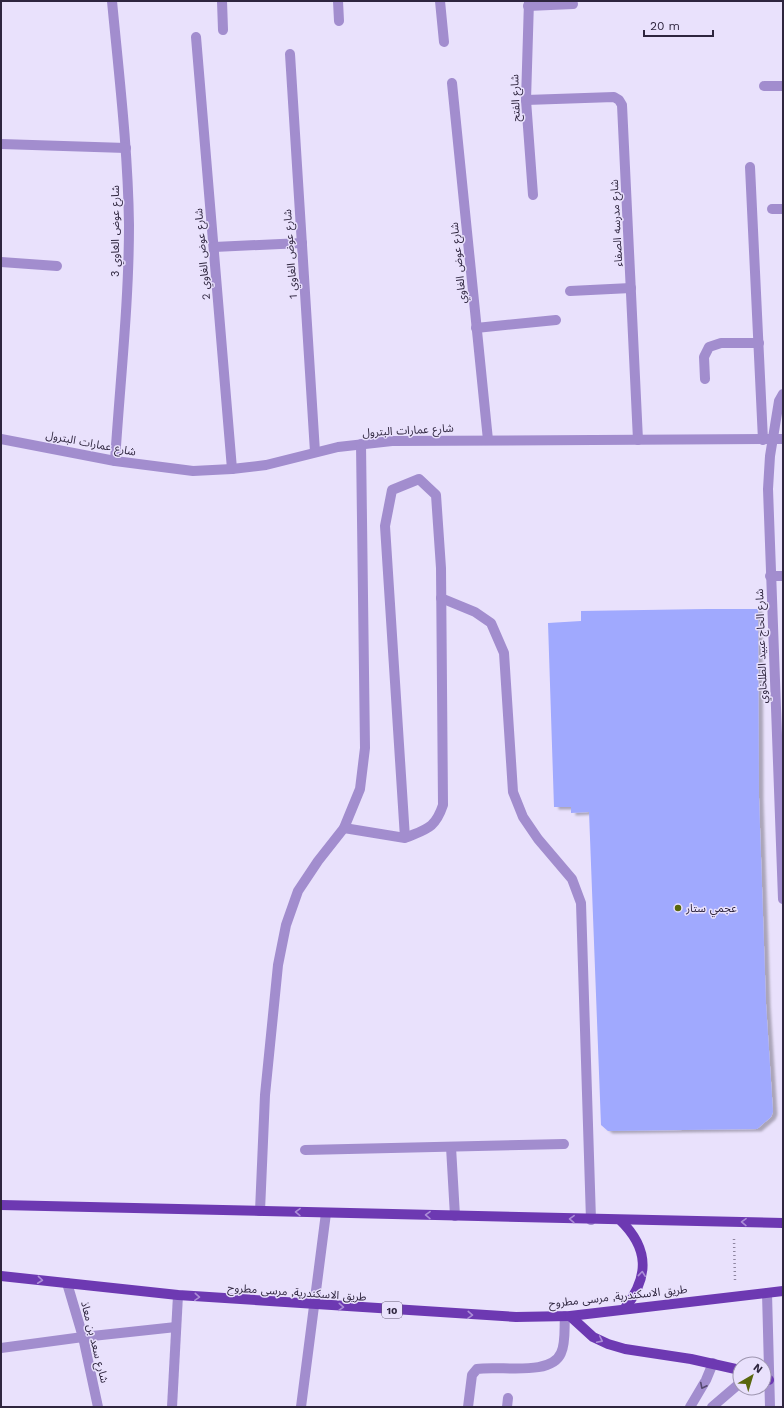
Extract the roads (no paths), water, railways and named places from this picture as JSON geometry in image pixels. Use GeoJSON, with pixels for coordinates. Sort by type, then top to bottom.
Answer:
{"type":"FeatureCollection","features":[{"type":"Feature","properties":{"kind":"main road"},"geometry":{"type":"LineString","coordinates":[[1,1205],[591,1220],[783,1223]]}},
{"type":"Feature","properties":{"kind":"main road"},"geometry":{"type":"LineString","coordinates":[[620,1220],[640,1246],[643,1263],[642,1280],[636,1295],[625,1308]]}},
{"type":"Feature","properties":{"kind":"main road","name":"طريق الاسكندرية, مرسى مطروح"},"geometry":{"type":"LineString","coordinates":[[1,1276],[178,1296],[516,1317],[567,1316],[625,1308],[783,1291]]}},
{"type":"Feature","properties":{"kind":"main road"},"geometry":{"type":"LineString","coordinates":[[567,1316],[593,1337],[608,1344],[625,1349],[713,1363],[732,1368]]}},
{"type":"Feature","properties":{"kind":"street","name":"شارع عوض الغاوي 3"},"geometry":{"type":"LineString","coordinates":[[112,1],[126,148],[128,263],[115,461]]}},
{"type":"Feature","properties":{"kind":"street"},"geometry":{"type":"LineString","coordinates":[[222,1],[223,30]]}},
{"type":"Feature","properties":{"kind":"street"},"geometry":{"type":"LineString","coordinates":[[338,1],[339,21]]}},
{"type":"Feature","properties":{"kind":"street"},"geometry":{"type":"LineString","coordinates":[[440,1],[444,42]]}},
{"type":"Feature","properties":{"kind":"street"},"geometry":{"type":"LineString","coordinates":[[528,3],[573,4]]}},
{"type":"Feature","properties":{"kind":"street","name":"شارع الفتح"},"geometry":{"type":"LineString","coordinates":[[528,3],[526,100],[533,195]]}},
{"type":"Feature","properties":{"kind":"street","name":"شارع عوض الغاوي 2"},"geometry":{"type":"LineString","coordinates":[[196,37],[232,470]]}},
{"type":"Feature","properties":{"kind":"street","name":"شارع عوض الغاوي 1"},"geometry":{"type":"LineString","coordinates":[[290,54],[315,452]]}},
{"type":"Feature","properties":{"kind":"street","name":"شارع عوض الغاوي"},"geometry":{"type":"LineString","coordinates":[[452,83],[488,440]]}},
{"type":"Feature","properties":{"kind":"street"},"geometry":{"type":"LineString","coordinates":[[764,86],[783,86]]}},
{"type":"Feature","properties":{"kind":"street","name":"شارع مدرسه الصفاء"},"geometry":{"type":"LineString","coordinates":[[526,100],[614,97],[619,100],[622,105],[638,440]]}},
{"type":"Feature","properties":{"kind":"street"},"geometry":{"type":"LineString","coordinates":[[1,144],[126,148]]}},
{"type":"Feature","properties":{"kind":"street"},"geometry":{"type":"LineString","coordinates":[[750,167],[759,343],[773,439]]}},
{"type":"Feature","properties":{"kind":"street"},"geometry":{"type":"LineString","coordinates":[[772,209],[783,209]]}},
{"type":"Feature","properties":{"kind":"street"},"geometry":{"type":"LineString","coordinates":[[214,247],[302,243]]}},
{"type":"Feature","properties":{"kind":"street"},"geometry":{"type":"LineString","coordinates":[[1,262],[57,266]]}},
{"type":"Feature","properties":{"kind":"street"},"geometry":{"type":"LineString","coordinates":[[570,291],[631,288]]}},
{"type":"Feature","properties":{"kind":"street"},"geometry":{"type":"LineString","coordinates":[[476,328],[556,320]]}},
{"type":"Feature","properties":{"kind":"street"},"geometry":{"type":"LineString","coordinates":[[705,379],[704,357],[709,347],[721,343],[759,343]]}},
{"type":"Feature","properties":{"kind":"street","name":"شارع الحاج عبيد الطلخاوي"},"geometry":{"type":"LineString","coordinates":[[783,394],[779,400],[768,472],[770,576],[780,739],[783,899]]}},
{"type":"Feature","properties":{"kind":"street","name":"شارع عمارات البترول"},"geometry":{"type":"LineString","coordinates":[[1,439],[115,461],[194,471],[232,470],[284,461],[315,452],[361,444],[414,440],[773,439]]}},
{"type":"Feature","properties":{"kind":"street"},"geometry":{"type":"LineString","coordinates":[[260,1211],[265,1095],[278,964],[286,924],[298,891],[344,828],[360,789],[365,748],[361,444]]}},
{"type":"Feature","properties":{"kind":"street"},"geometry":{"type":"LineString","coordinates":[[344,828],[405,838],[432,826],[440,816],[443,805],[442,598],[436,495],[419,479],[392,490],[385,526],[405,838]]}},
{"type":"Feature","properties":{"kind":"street"},"geometry":{"type":"LineString","coordinates":[[770,576],[783,576]]}},
{"type":"Feature","properties":{"kind":"street"},"geometry":{"type":"LineString","coordinates":[[442,598],[480,616],[491,623],[504,653],[513,792],[522,816],[530,828],[572,879],[580,903],[591,1220]]}},
{"type":"Feature","properties":{"kind":"street"},"geometry":{"type":"LineString","coordinates":[[305,1150],[564,1144]]}},
{"type":"Feature","properties":{"kind":"street"},"geometry":{"type":"LineString","coordinates":[[451,1147],[455,1216]]}},
{"type":"Feature","properties":{"kind":"street"},"geometry":{"type":"LineString","coordinates":[[301,1407],[326,1213]]}},
{"type":"Feature","properties":{"kind":"street","name":"شارع سعد بن معاذ"},"geometry":{"type":"LineString","coordinates":[[67,1284],[83,1336],[98,1407]]}},
{"type":"Feature","properties":{"kind":"street"},"geometry":{"type":"LineString","coordinates":[[767,1292],[767,1356]]}},
{"type":"Feature","properties":{"kind":"street"},"geometry":{"type":"LineString","coordinates":[[172,1407],[178,1296]]}},
{"type":"Feature","properties":{"kind":"street"},"geometry":{"type":"LineString","coordinates":[[468,1407],[472,1375],[478,1369],[542,1367],[554,1362],[562,1352],[567,1316]]}},
{"type":"Feature","properties":{"kind":"street"},"geometry":{"type":"LineString","coordinates":[[1,1348],[83,1336],[176,1327]]}},
{"type":"Feature","properties":{"kind":"street"},"geometry":{"type":"LineString","coordinates":[[690,1407],[706,1380],[713,1363]]}},
{"type":"Feature","properties":{"kind":"street"},"geometry":{"type":"LineString","coordinates":[[712,1407],[732,1390]]}},
{"type":"Feature","properties":{"kind":"street"},"geometry":{"type":"LineString","coordinates":[[769,1396],[770,1407]]}},
{"type":"Feature","properties":{"kind":"place","name":"عجمي ستار"},"geometry":{"type":"Point","coordinates":[678,908]}}]}
